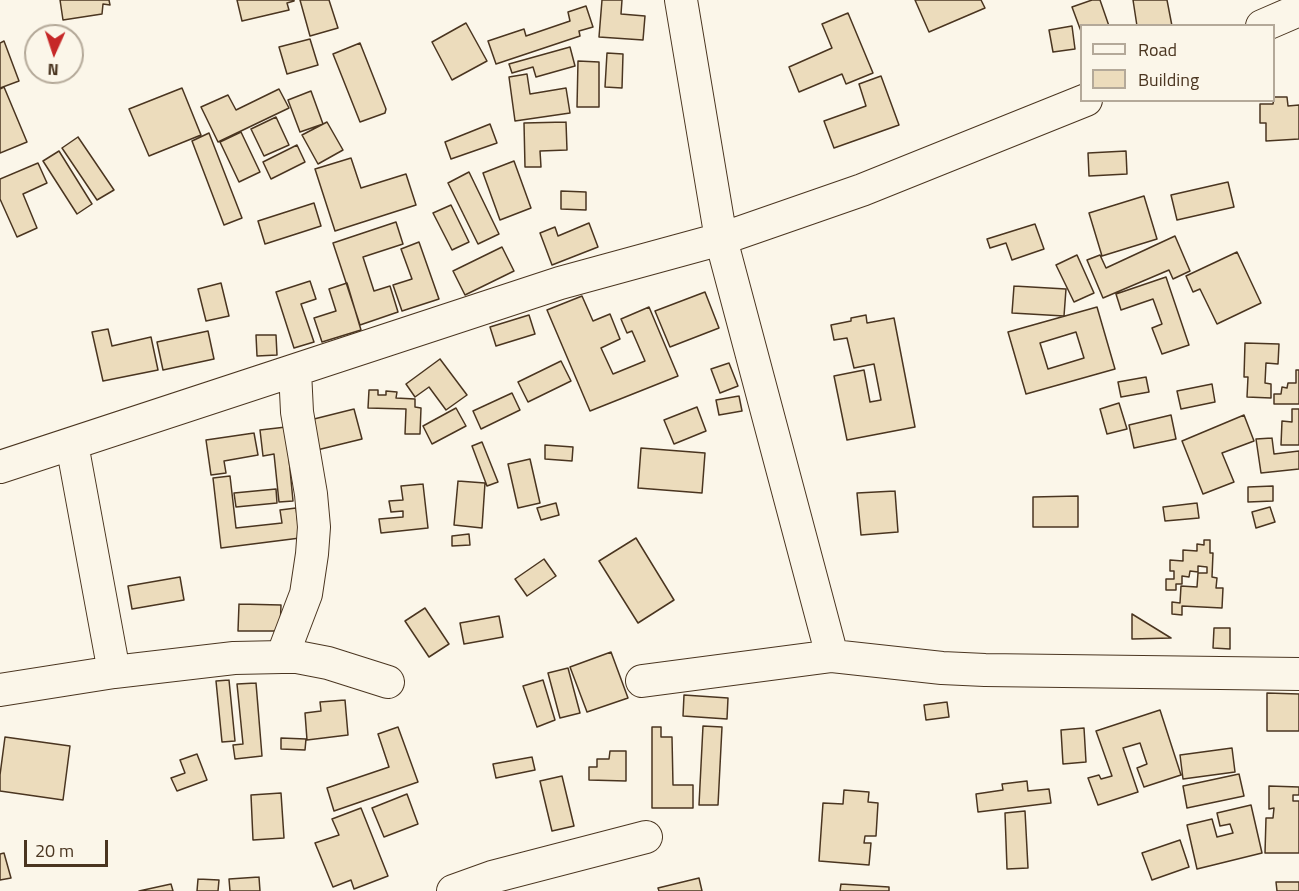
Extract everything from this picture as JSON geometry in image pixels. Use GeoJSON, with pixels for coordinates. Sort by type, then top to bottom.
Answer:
{"type":"FeatureCollection","features":[{"type":"Feature","properties":{"kind":"street"},"geometry":{"type":"LineString","coordinates":[[681,0],[721,238],[832,656]]}},
{"type":"Feature","properties":{"kind":"street"},"geometry":{"type":"LineString","coordinates":[[1267,24],[1299,10]]}},
{"type":"Feature","properties":{"kind":"street"},"geometry":{"type":"LineString","coordinates":[[0,467],[560,283],[721,238],[862,190],[1081,102]]}},
{"type":"Feature","properties":{"kind":"street"},"geometry":{"type":"LineString","coordinates":[[282,657],[306,594],[314,527],[311,494],[297,412],[295,371]]}},
{"type":"Feature","properties":{"kind":"street"},"geometry":{"type":"LineString","coordinates":[[72,444],[114,672]]}},
{"type":"Feature","properties":{"kind":"street"},"geometry":{"type":"LineString","coordinates":[[642,681],[832,656],[942,668],[985,670],[1299,674]]}},
{"type":"Feature","properties":{"kind":"street"},"geometry":{"type":"LineString","coordinates":[[0,690],[114,672],[234,658],[282,657],[297,657],[328,663],[388,682]]}},
{"type":"Feature","properties":{"kind":"street"},"geometry":{"type":"LineString","coordinates":[[453,891],[493,884],[646,837]]}},
{"type":"Feature","properties":{"kind":"building"},"geometry":{"type":"Polygon","coordinates":[[[60,0],[109,0],[110,5],[103,4],[102,14],[63,20],[60,0]]]}},
{"type":"Feature","properties":{"kind":"building"},"geometry":{"type":"Polygon","coordinates":[[[237,0],[294,1],[287,3],[289,10],[242,21],[237,0]]]}},
{"type":"Feature","properties":{"kind":"building"},"geometry":{"type":"Polygon","coordinates":[[[300,0],[329,0],[338,28],[310,36],[300,0]]]}},
{"type":"Feature","properties":{"kind":"building"},"geometry":{"type":"Polygon","coordinates":[[[602,0],[622,0],[621,14],[645,16],[643,40],[599,37],[602,0]]]}},
{"type":"Feature","properties":{"kind":"building"},"geometry":{"type":"Polygon","coordinates":[[[915,0],[981,0],[985,8],[929,32],[915,0]]]}},
{"type":"Feature","properties":{"kind":"building"},"geometry":{"type":"Polygon","coordinates":[[[1092,0],[1100,0],[1108,24],[1080,24],[1080,29],[1072,7],[1092,0]]]}},
{"type":"Feature","properties":{"kind":"building"},"geometry":{"type":"Polygon","coordinates":[[[1133,0],[1167,0],[1172,24],[1137,24],[1133,0]]]}},
{"type":"Feature","properties":{"kind":"building"},"geometry":{"type":"Polygon","coordinates":[[[586,6],[593,27],[579,31],[580,36],[496,64],[488,41],[524,29],[526,36],[570,21],[568,12],[586,6]]]}},
{"type":"Feature","properties":{"kind":"building"},"geometry":{"type":"Polygon","coordinates":[[[848,13],[873,73],[846,84],[842,74],[799,92],[789,67],[832,48],[822,24],[848,13]]]}},
{"type":"Feature","properties":{"kind":"building"},"geometry":{"type":"Polygon","coordinates":[[[466,23],[487,61],[452,80],[432,42],[466,23]]]}},
{"type":"Feature","properties":{"kind":"building"},"geometry":{"type":"Polygon","coordinates":[[[1072,26],[1075,49],[1053,52],[1049,30],[1072,26]]]}},
{"type":"Feature","properties":{"kind":"building"},"geometry":{"type":"Polygon","coordinates":[[[310,39],[318,65],[287,74],[279,47],[310,39]]]}},
{"type":"Feature","properties":{"kind":"building"},"geometry":{"type":"Polygon","coordinates":[[[4,41],[19,81],[0,88],[0,43],[4,41]]]}},
{"type":"Feature","properties":{"kind":"building"},"geometry":{"type":"Polygon","coordinates":[[[360,43],[386,109],[385,113],[360,122],[333,54],[360,43]]]}},
{"type":"Feature","properties":{"kind":"building"},"geometry":{"type":"Polygon","coordinates":[[[570,47],[575,66],[536,77],[533,67],[512,73],[509,64],[570,47]]]}},
{"type":"Feature","properties":{"kind":"building"},"geometry":{"type":"Polygon","coordinates":[[[607,53],[623,54],[622,88],[605,87],[607,53]]]}},
{"type":"Feature","properties":{"kind":"building"},"geometry":{"type":"Polygon","coordinates":[[[578,61],[599,62],[599,107],[577,107],[578,61]]]}},
{"type":"Feature","properties":{"kind":"building"},"geometry":{"type":"Polygon","coordinates":[[[527,74],[530,94],[566,88],[570,113],[515,121],[509,77],[527,74]]]}},
{"type":"Feature","properties":{"kind":"building"},"geometry":{"type":"Polygon","coordinates":[[[881,76],[899,125],[834,148],[824,121],[866,106],[859,84],[881,76]]]}},
{"type":"Feature","properties":{"kind":"building"},"geometry":{"type":"Polygon","coordinates":[[[4,87],[27,142],[0,153],[0,89],[4,87]]]}},
{"type":"Feature","properties":{"kind":"building"},"geometry":{"type":"Polygon","coordinates":[[[182,88],[201,135],[149,156],[129,109],[182,88]]]}},
{"type":"Feature","properties":{"kind":"building"},"geometry":{"type":"Polygon","coordinates":[[[279,89],[289,108],[218,142],[201,107],[228,95],[236,110],[279,89]]]}},
{"type":"Feature","properties":{"kind":"building"},"geometry":{"type":"Polygon","coordinates":[[[311,91],[323,124],[300,132],[288,100],[311,91]]]}},
{"type":"Feature","properties":{"kind":"building"},"geometry":{"type":"Polygon","coordinates":[[[1275,97],[1287,97],[1288,106],[1299,105],[1299,139],[1266,141],[1266,123],[1260,123],[1260,104],[1273,104],[1275,97]]]}},
{"type":"Feature","properties":{"kind":"building"},"geometry":{"type":"Polygon","coordinates":[[[276,117],[289,145],[264,156],[251,129],[276,117]]]}},
{"type":"Feature","properties":{"kind":"building"},"geometry":{"type":"Polygon","coordinates":[[[327,122],[343,150],[318,164],[302,135],[327,122]]]}},
{"type":"Feature","properties":{"kind":"building"},"geometry":{"type":"Polygon","coordinates":[[[566,122],[567,150],[540,151],[541,167],[525,167],[524,123],[566,122]]]}},
{"type":"Feature","properties":{"kind":"building"},"geometry":{"type":"Polygon","coordinates":[[[490,124],[497,143],[451,159],[445,142],[490,124]]]}},
{"type":"Feature","properties":{"kind":"building"},"geometry":{"type":"Polygon","coordinates":[[[241,132],[260,172],[239,182],[220,142],[241,132]]]}},
{"type":"Feature","properties":{"kind":"building"},"geometry":{"type":"Polygon","coordinates":[[[209,133],[242,218],[224,225],[192,141],[209,133]]]}},
{"type":"Feature","properties":{"kind":"building"},"geometry":{"type":"Polygon","coordinates":[[[78,137],[114,190],[97,200],[62,148],[78,137]]]}},
{"type":"Feature","properties":{"kind":"building"},"geometry":{"type":"Polygon","coordinates":[[[297,145],[305,162],[271,179],[263,162],[297,145]]]}},
{"type":"Feature","properties":{"kind":"building"},"geometry":{"type":"Polygon","coordinates":[[[59,151],[92,204],[77,214],[43,161],[59,151]]]}},
{"type":"Feature","properties":{"kind":"building"},"geometry":{"type":"Polygon","coordinates":[[[1126,151],[1127,174],[1089,176],[1088,153],[1126,151]]]}},
{"type":"Feature","properties":{"kind":"building"},"geometry":{"type":"Polygon","coordinates":[[[351,158],[361,188],[406,174],[416,205],[335,231],[315,169],[351,158]]]}},
{"type":"Feature","properties":{"kind":"building"},"geometry":{"type":"Polygon","coordinates":[[[514,161],[531,208],[500,220],[483,173],[514,161]]]}},
{"type":"Feature","properties":{"kind":"building"},"geometry":{"type":"Polygon","coordinates":[[[38,163],[47,183],[23,194],[37,228],[17,237],[0,199],[0,179],[38,163]]]}},
{"type":"Feature","properties":{"kind":"building"},"geometry":{"type":"Polygon","coordinates":[[[469,172],[499,234],[478,244],[448,183],[469,172]]]}},
{"type":"Feature","properties":{"kind":"building"},"geometry":{"type":"Polygon","coordinates":[[[1228,182],[1234,207],[1177,220],[1171,195],[1228,182]]]}},
{"type":"Feature","properties":{"kind":"building"},"geometry":{"type":"Polygon","coordinates":[[[561,191],[586,192],[586,210],[561,209],[561,191]]]}},
{"type":"Feature","properties":{"kind":"building"},"geometry":{"type":"Polygon","coordinates":[[[1144,196],[1157,239],[1102,256],[1089,213],[1144,196]]]}},
{"type":"Feature","properties":{"kind":"building"},"geometry":{"type":"Polygon","coordinates":[[[314,203],[321,226],[265,244],[258,221],[314,203]]]}},
{"type":"Feature","properties":{"kind":"building"},"geometry":{"type":"Polygon","coordinates":[[[451,205],[469,242],[452,250],[433,213],[451,205]]]}},
{"type":"Feature","properties":{"kind":"building"},"geometry":{"type":"Polygon","coordinates":[[[396,222],[403,244],[363,257],[374,291],[390,286],[398,312],[360,325],[333,243],[396,222]]]}},
{"type":"Feature","properties":{"kind":"building"},"geometry":{"type":"Polygon","coordinates":[[[589,223],[598,247],[552,265],[540,233],[555,227],[558,236],[589,223]]]}},
{"type":"Feature","properties":{"kind":"building"},"geometry":{"type":"Polygon","coordinates":[[[1035,224],[1044,249],[1012,260],[1006,243],[990,248],[987,239],[1035,224]]]}},
{"type":"Feature","properties":{"kind":"building"},"geometry":{"type":"Polygon","coordinates":[[[1175,236],[1190,271],[1173,279],[1169,270],[1103,298],[1087,260],[1100,255],[1106,268],[1175,236]]]}},
{"type":"Feature","properties":{"kind":"building"},"geometry":{"type":"Polygon","coordinates":[[[419,242],[439,299],[402,311],[393,285],[412,279],[401,249],[419,242]]]}},
{"type":"Feature","properties":{"kind":"building"},"geometry":{"type":"Polygon","coordinates":[[[502,247],[514,271],[465,295],[453,271],[502,247]]]}},
{"type":"Feature","properties":{"kind":"building"},"geometry":{"type":"Polygon","coordinates":[[[1237,252],[1261,303],[1217,324],[1200,289],[1193,292],[1186,276],[1237,252]]]}},
{"type":"Feature","properties":{"kind":"building"},"geometry":{"type":"Polygon","coordinates":[[[1077,255],[1094,293],[1074,302],[1056,265],[1077,255]]]}},
{"type":"Feature","properties":{"kind":"building"},"geometry":{"type":"Polygon","coordinates":[[[1166,277],[1189,345],[1162,354],[1152,328],[1162,324],[1153,299],[1121,310],[1116,294],[1166,277]]]}},
{"type":"Feature","properties":{"kind":"building"},"geometry":{"type":"Polygon","coordinates":[[[310,281],[316,299],[301,304],[314,342],[294,348],[276,292],[310,281]]]}},
{"type":"Feature","properties":{"kind":"building"},"geometry":{"type":"Polygon","coordinates":[[[221,283],[229,316],[206,321],[198,289],[221,283]]]}},
{"type":"Feature","properties":{"kind":"building"},"geometry":{"type":"Polygon","coordinates":[[[347,283],[361,330],[322,342],[314,318],[336,311],[329,289],[347,283]]]}},
{"type":"Feature","properties":{"kind":"building"},"geometry":{"type":"Polygon","coordinates":[[[1014,286],[1066,289],[1064,316],[1012,313],[1014,286]]]}},
{"type":"Feature","properties":{"kind":"building"},"geometry":{"type":"Polygon","coordinates":[[[705,292],[719,328],[670,347],[655,311],[705,292]]]}},
{"type":"Feature","properties":{"kind":"building"},"geometry":{"type":"Polygon","coordinates":[[[582,296],[593,321],[610,314],[620,339],[601,348],[613,374],[645,361],[632,331],[627,333],[621,319],[649,307],[678,376],[590,411],[547,310],[582,296]]]}},
{"type":"Feature","properties":{"kind":"building"},"geometry":{"type":"Polygon","coordinates":[[[1097,307],[1115,369],[1026,394],[1008,332],[1097,307]],[[1076,332],[1040,343],[1048,369],[1084,358],[1076,332]]]}},
{"type":"Feature","properties":{"kind":"building"},"geometry":{"type":"Polygon","coordinates":[[[529,315],[535,334],[496,346],[490,327],[529,315]]]}},
{"type":"Feature","properties":{"kind":"building"},"geometry":{"type":"Polygon","coordinates":[[[866,315],[867,323],[894,318],[915,427],[847,440],[834,376],[864,370],[870,402],[881,400],[874,364],[854,368],[847,338],[834,340],[831,325],[866,315]]]}},
{"type":"Feature","properties":{"kind":"building"},"geometry":{"type":"Polygon","coordinates":[[[108,329],[112,346],[151,337],[158,370],[103,381],[92,332],[108,329]]]}},
{"type":"Feature","properties":{"kind":"building"},"geometry":{"type":"Polygon","coordinates":[[[208,331],[214,359],[163,370],[157,342],[208,331]]]}},
{"type":"Feature","properties":{"kind":"building"},"geometry":{"type":"Polygon","coordinates":[[[256,335],[276,335],[277,355],[257,356],[256,335]]]}},
{"type":"Feature","properties":{"kind":"building"},"geometry":{"type":"Polygon","coordinates":[[[1245,343],[1279,344],[1278,364],[1266,363],[1265,383],[1271,384],[1271,398],[1247,397],[1248,377],[1244,377],[1245,343]]]}},
{"type":"Feature","properties":{"kind":"building"},"geometry":{"type":"Polygon","coordinates":[[[440,359],[467,395],[446,410],[429,387],[415,397],[406,384],[440,359]]]}},
{"type":"Feature","properties":{"kind":"building"},"geometry":{"type":"Polygon","coordinates":[[[561,361],[571,381],[528,402],[518,382],[561,361]]]}},
{"type":"Feature","properties":{"kind":"building"},"geometry":{"type":"Polygon","coordinates":[[[729,363],[738,386],[720,393],[711,369],[729,363]]]}},
{"type":"Feature","properties":{"kind":"building"},"geometry":{"type":"Polygon","coordinates":[[[1296,370],[1299,370],[1299,404],[1274,404],[1274,394],[1281,394],[1282,387],[1287,388],[1288,383],[1296,383],[1296,370]]]}},
{"type":"Feature","properties":{"kind":"building"},"geometry":{"type":"Polygon","coordinates":[[[1146,377],[1149,392],[1121,397],[1118,382],[1146,377]]]}},
{"type":"Feature","properties":{"kind":"building"},"geometry":{"type":"Polygon","coordinates":[[[1212,384],[1215,402],[1181,409],[1177,391],[1212,384]]]}},
{"type":"Feature","properties":{"kind":"building"},"geometry":{"type":"Polygon","coordinates":[[[369,390],[378,390],[378,395],[386,395],[386,391],[397,392],[396,398],[415,399],[415,407],[421,408],[420,434],[405,434],[406,409],[368,408],[369,390]]]}},
{"type":"Feature","properties":{"kind":"building"},"geometry":{"type":"Polygon","coordinates":[[[512,393],[520,410],[481,429],[473,411],[512,393]]]}},
{"type":"Feature","properties":{"kind":"building"},"geometry":{"type":"Polygon","coordinates":[[[739,396],[742,411],[719,415],[716,400],[739,396]]]}},
{"type":"Feature","properties":{"kind":"building"},"geometry":{"type":"Polygon","coordinates":[[[1119,403],[1127,429],[1107,434],[1100,409],[1119,403]]]}},
{"type":"Feature","properties":{"kind":"building"},"geometry":{"type":"Polygon","coordinates":[[[697,407],[706,431],[674,444],[664,420],[697,407]]]}},
{"type":"Feature","properties":{"kind":"building"},"geometry":{"type":"Polygon","coordinates":[[[456,408],[466,426],[432,444],[423,426],[456,408]]]}},
{"type":"Feature","properties":{"kind":"building"},"geometry":{"type":"Polygon","coordinates":[[[354,409],[362,439],[317,450],[310,420],[354,409]]]}},
{"type":"Feature","properties":{"kind":"building"},"geometry":{"type":"Polygon","coordinates":[[[1292,409],[1299,409],[1299,445],[1281,445],[1282,421],[1292,422],[1292,409]]]}},
{"type":"Feature","properties":{"kind":"building"},"geometry":{"type":"Polygon","coordinates":[[[1171,415],[1176,439],[1134,448],[1129,425],[1171,415]]]}},
{"type":"Feature","properties":{"kind":"building"},"geometry":{"type":"Polygon","coordinates":[[[1244,415],[1254,441],[1222,453],[1234,482],[1203,494],[1182,441],[1244,415]]]}},
{"type":"Feature","properties":{"kind":"building"},"geometry":{"type":"Polygon","coordinates":[[[286,427],[293,501],[279,502],[274,454],[263,456],[260,430],[286,427]]]}},
{"type":"Feature","properties":{"kind":"building"},"geometry":{"type":"Polygon","coordinates":[[[254,433],[258,455],[224,461],[226,473],[211,475],[206,440],[254,433]]]}},
{"type":"Feature","properties":{"kind":"building"},"geometry":{"type":"Polygon","coordinates":[[[1272,438],[1274,454],[1299,451],[1299,469],[1261,473],[1256,439],[1272,438]]]}},
{"type":"Feature","properties":{"kind":"building"},"geometry":{"type":"Polygon","coordinates":[[[482,442],[498,482],[487,486],[472,446],[482,442]]]}},
{"type":"Feature","properties":{"kind":"building"},"geometry":{"type":"Polygon","coordinates":[[[545,445],[573,447],[572,461],[545,459],[545,445]]]}},
{"type":"Feature","properties":{"kind":"building"},"geometry":{"type":"Polygon","coordinates":[[[641,448],[705,453],[702,493],[638,488],[641,448]]]}},
{"type":"Feature","properties":{"kind":"building"},"geometry":{"type":"Polygon","coordinates":[[[530,459],[540,503],[518,508],[508,464],[530,459]]]}},
{"type":"Feature","properties":{"kind":"building"},"geometry":{"type":"Polygon","coordinates":[[[230,476],[236,528],[282,523],[280,510],[296,508],[300,538],[221,548],[213,478],[230,476]]]}},
{"type":"Feature","properties":{"kind":"building"},"geometry":{"type":"Polygon","coordinates":[[[458,481],[485,483],[482,528],[454,525],[458,481]]]}},
{"type":"Feature","properties":{"kind":"building"},"geometry":{"type":"Polygon","coordinates":[[[423,484],[428,528],[381,533],[379,519],[403,517],[403,511],[391,512],[389,501],[403,500],[401,486],[423,484]]]}},
{"type":"Feature","properties":{"kind":"building"},"geometry":{"type":"Polygon","coordinates":[[[1273,486],[1273,501],[1248,502],[1248,487],[1273,486]]]}},
{"type":"Feature","properties":{"kind":"building"},"geometry":{"type":"Polygon","coordinates":[[[276,489],[277,503],[236,507],[234,493],[276,489]]]}},
{"type":"Feature","properties":{"kind":"building"},"geometry":{"type":"Polygon","coordinates":[[[895,491],[898,532],[861,535],[857,493],[895,491]]]}},
{"type":"Feature","properties":{"kind":"building"},"geometry":{"type":"Polygon","coordinates":[[[1078,496],[1078,527],[1033,527],[1033,497],[1078,496]]]}},
{"type":"Feature","properties":{"kind":"building"},"geometry":{"type":"Polygon","coordinates":[[[556,503],[559,515],[541,520],[537,508],[556,503]]]}},
{"type":"Feature","properties":{"kind":"building"},"geometry":{"type":"Polygon","coordinates":[[[1197,503],[1199,518],[1165,521],[1163,507],[1197,503]]]}},
{"type":"Feature","properties":{"kind":"building"},"geometry":{"type":"Polygon","coordinates":[[[1270,507],[1275,522],[1256,528],[1252,512],[1270,507]]]}},
{"type":"Feature","properties":{"kind":"building"},"geometry":{"type":"Polygon","coordinates":[[[469,534],[470,545],[452,546],[452,536],[469,534]]]}},
{"type":"Feature","properties":{"kind":"building"},"geometry":{"type":"Polygon","coordinates":[[[636,538],[674,600],[638,623],[599,561],[636,538]]]}},
{"type":"Feature","properties":{"kind":"building"},"geometry":{"type":"Polygon","coordinates":[[[1204,540],[1210,540],[1210,553],[1213,553],[1212,577],[1217,578],[1216,588],[1223,588],[1222,608],[1182,606],[1182,615],[1172,614],[1172,602],[1180,603],[1181,586],[1197,587],[1198,573],[1207,573],[1207,567],[1198,566],[1198,572],[1190,571],[1189,577],[1182,576],[1182,584],[1176,584],[1176,590],[1166,590],[1166,579],[1174,579],[1174,571],[1170,571],[1170,560],[1183,561],[1183,550],[1197,551],[1197,544],[1204,545],[1204,540]]]}},
{"type":"Feature","properties":{"kind":"building"},"geometry":{"type":"Polygon","coordinates":[[[544,559],[556,576],[527,596],[515,579],[544,559]]]}},
{"type":"Feature","properties":{"kind":"building"},"geometry":{"type":"Polygon","coordinates":[[[180,577],[184,600],[132,609],[128,586],[180,577]]]}},
{"type":"Feature","properties":{"kind":"building"},"geometry":{"type":"Polygon","coordinates":[[[239,604],[281,605],[280,631],[238,631],[239,604]]]}},
{"type":"Feature","properties":{"kind":"building"},"geometry":{"type":"Polygon","coordinates":[[[425,608],[449,644],[429,657],[405,621],[425,608]]]}},
{"type":"Feature","properties":{"kind":"building"},"geometry":{"type":"Polygon","coordinates":[[[1132,614],[1171,638],[1132,639],[1132,614]]]}},
{"type":"Feature","properties":{"kind":"building"},"geometry":{"type":"Polygon","coordinates":[[[499,616],[503,637],[464,644],[460,623],[499,616]]]}},
{"type":"Feature","properties":{"kind":"building"},"geometry":{"type":"Polygon","coordinates":[[[1214,628],[1230,628],[1230,649],[1213,648],[1214,628]]]}},
{"type":"Feature","properties":{"kind":"building"},"geometry":{"type":"Polygon","coordinates":[[[611,652],[628,698],[587,712],[570,667],[611,652]]]}},
{"type":"Feature","properties":{"kind":"building"},"geometry":{"type":"Polygon","coordinates":[[[568,668],[580,713],[560,718],[548,673],[568,668]]]}},
{"type":"Feature","properties":{"kind":"building"},"geometry":{"type":"Polygon","coordinates":[[[229,680],[235,741],[222,742],[216,681],[229,680]]]}},
{"type":"Feature","properties":{"kind":"building"},"geometry":{"type":"Polygon","coordinates":[[[543,680],[555,720],[537,727],[523,686],[543,680]]]}},
{"type":"Feature","properties":{"kind":"building"},"geometry":{"type":"Polygon","coordinates":[[[256,683],[262,756],[235,759],[233,745],[243,744],[237,684],[256,683]]]}},
{"type":"Feature","properties":{"kind":"building"},"geometry":{"type":"Polygon","coordinates":[[[1267,693],[1299,694],[1299,731],[1267,731],[1267,693]]]}},
{"type":"Feature","properties":{"kind":"building"},"geometry":{"type":"Polygon","coordinates":[[[684,695],[728,698],[727,719],[683,716],[684,695]]]}},
{"type":"Feature","properties":{"kind":"building"},"geometry":{"type":"Polygon","coordinates":[[[345,700],[348,735],[307,740],[305,713],[321,711],[320,702],[345,700]]]}},
{"type":"Feature","properties":{"kind":"building"},"geometry":{"type":"Polygon","coordinates":[[[947,702],[949,717],[926,720],[924,705],[947,702]]]}},
{"type":"Feature","properties":{"kind":"building"},"geometry":{"type":"Polygon","coordinates":[[[1160,710],[1181,775],[1144,787],[1137,768],[1147,764],[1140,743],[1123,748],[1138,792],[1098,805],[1088,778],[1099,775],[1101,779],[1112,776],[1096,731],[1160,710]]]}},
{"type":"Feature","properties":{"kind":"building"},"geometry":{"type":"Polygon","coordinates":[[[703,726],[722,727],[718,805],[699,805],[703,726]]]}},
{"type":"Feature","properties":{"kind":"building"},"geometry":{"type":"Polygon","coordinates":[[[398,727],[418,782],[334,811],[327,788],[389,767],[378,734],[398,727]]]}},
{"type":"Feature","properties":{"kind":"building"},"geometry":{"type":"Polygon","coordinates":[[[652,727],[661,727],[661,737],[672,737],[673,785],[693,785],[693,808],[652,808],[652,727]]]}},
{"type":"Feature","properties":{"kind":"building"},"geometry":{"type":"Polygon","coordinates":[[[1084,728],[1086,762],[1063,764],[1061,730],[1084,728]]]}},
{"type":"Feature","properties":{"kind":"building"},"geometry":{"type":"Polygon","coordinates":[[[5,737],[70,746],[63,800],[0,791],[5,737]]]}},
{"type":"Feature","properties":{"kind":"building"},"geometry":{"type":"Polygon","coordinates":[[[281,738],[306,739],[305,750],[281,749],[281,738]]]}},
{"type":"Feature","properties":{"kind":"building"},"geometry":{"type":"Polygon","coordinates":[[[1232,748],[1235,772],[1183,779],[1180,755],[1232,748]]]}},
{"type":"Feature","properties":{"kind":"building"},"geometry":{"type":"Polygon","coordinates":[[[610,751],[626,751],[626,781],[589,780],[589,767],[597,767],[597,759],[609,759],[610,751]]]}},
{"type":"Feature","properties":{"kind":"building"},"geometry":{"type":"Polygon","coordinates":[[[197,754],[207,780],[177,791],[171,778],[185,773],[180,760],[197,754]]]}},
{"type":"Feature","properties":{"kind":"building"},"geometry":{"type":"Polygon","coordinates":[[[532,757],[535,770],[496,778],[493,764],[532,757]]]}},
{"type":"Feature","properties":{"kind":"building"},"geometry":{"type":"Polygon","coordinates":[[[1239,774],[1244,796],[1187,808],[1183,786],[1239,774]]]}},
{"type":"Feature","properties":{"kind":"building"},"geometry":{"type":"Polygon","coordinates":[[[562,776],[574,826],[552,831],[540,781],[562,776]]]}},
{"type":"Feature","properties":{"kind":"building"},"geometry":{"type":"Polygon","coordinates":[[[1027,781],[1028,791],[1049,789],[1051,803],[978,812],[976,794],[1003,790],[1002,784],[1027,781]]]}},
{"type":"Feature","properties":{"kind":"building"},"geometry":{"type":"Polygon","coordinates":[[[1269,786],[1299,787],[1299,795],[1293,795],[1293,801],[1299,801],[1299,853],[1265,853],[1266,818],[1273,818],[1274,808],[1269,809],[1269,786]]]}},
{"type":"Feature","properties":{"kind":"building"},"geometry":{"type":"Polygon","coordinates":[[[844,790],[869,792],[868,802],[878,803],[876,836],[865,836],[864,843],[871,843],[869,865],[819,861],[823,803],[843,804],[844,790]]]}},
{"type":"Feature","properties":{"kind":"building"},"geometry":{"type":"Polygon","coordinates":[[[281,793],[284,838],[253,840],[251,795],[281,793]]]}},
{"type":"Feature","properties":{"kind":"building"},"geometry":{"type":"Polygon","coordinates":[[[407,794],[418,824],[384,837],[372,808],[407,794]]]}},
{"type":"Feature","properties":{"kind":"building"},"geometry":{"type":"Polygon","coordinates":[[[1251,805],[1262,853],[1197,869],[1187,825],[1212,819],[1217,837],[1233,833],[1230,824],[1220,826],[1217,813],[1251,805]]]}},
{"type":"Feature","properties":{"kind":"building"},"geometry":{"type":"Polygon","coordinates":[[[361,808],[388,876],[354,889],[351,880],[333,887],[315,843],[339,835],[332,819],[361,808]]]}},
{"type":"Feature","properties":{"kind":"building"},"geometry":{"type":"Polygon","coordinates":[[[1025,811],[1028,868],[1007,869],[1005,813],[1025,811]]]}},
{"type":"Feature","properties":{"kind":"building"},"geometry":{"type":"Polygon","coordinates":[[[1180,840],[1189,867],[1152,880],[1142,853],[1180,840]]]}},
{"type":"Feature","properties":{"kind":"building"},"geometry":{"type":"Polygon","coordinates":[[[4,853],[11,878],[0,880],[0,854],[4,853]]]}},
{"type":"Feature","properties":{"kind":"building"},"geometry":{"type":"Polygon","coordinates":[[[259,877],[260,891],[230,891],[229,879],[259,877]]]}},
{"type":"Feature","properties":{"kind":"building"},"geometry":{"type":"Polygon","coordinates":[[[699,878],[702,891],[659,891],[658,888],[699,878]]]}},
{"type":"Feature","properties":{"kind":"building"},"geometry":{"type":"Polygon","coordinates":[[[198,879],[219,880],[218,891],[197,891],[198,879]]]}},
{"type":"Feature","properties":{"kind":"building"},"geometry":{"type":"Polygon","coordinates":[[[1276,882],[1299,882],[1299,891],[1277,891],[1276,882]]]}},
{"type":"Feature","properties":{"kind":"building"},"geometry":{"type":"Polygon","coordinates":[[[171,884],[173,891],[139,891],[171,884]]]}},
{"type":"Feature","properties":{"kind":"building"},"geometry":{"type":"Polygon","coordinates":[[[841,884],[889,887],[889,891],[840,891],[841,884]]]}}]}
